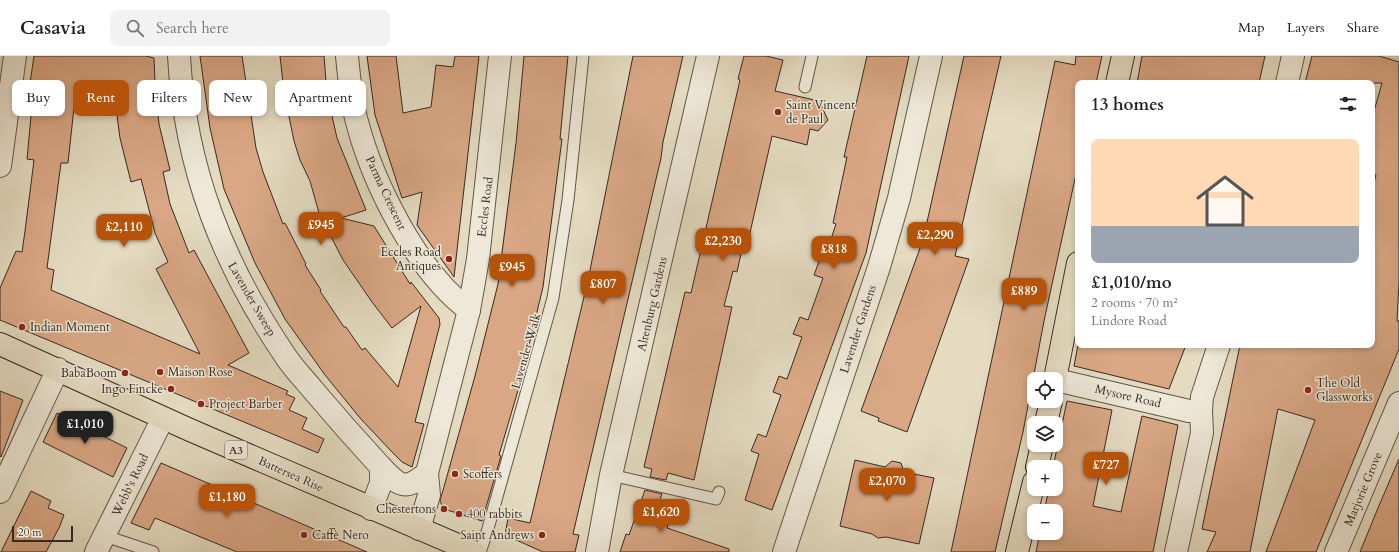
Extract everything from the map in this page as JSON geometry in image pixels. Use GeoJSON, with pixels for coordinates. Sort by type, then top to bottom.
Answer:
{"type":"FeatureCollection","features":[{"type":"Feature","properties":{"kind":"highway"},"geometry":{"type":"LineString","coordinates":[[1118,80],[1123,56]]}},
{"type":"Feature","properties":{"kind":"highway"},"geometry":{"type":"LineString","coordinates":[[1057,372],[1075,278]]}},
{"type":"Feature","properties":{"kind":"highway","name":"Battersea Rise"},"geometry":{"type":"LineString","coordinates":[[0,344],[58,369],[163,418],[371,509],[474,552]]}},
{"type":"Feature","properties":{"kind":"highway"},"geometry":{"type":"LineString","coordinates":[[1017,552],[1031,496]]}},
{"type":"Feature","properties":{"kind":"street"},"geometry":{"type":"LineString","coordinates":[[0,166],[15,56]]}},
{"type":"Feature","properties":{"kind":"street","name":"Lavender Sweep"},"geometry":{"type":"LineString","coordinates":[[179,56],[187,129],[206,203],[215,228],[243,287],[287,358],[381,467]]}},
{"type":"Feature","properties":{"kind":"street","name":"Parma Crescent"},"geometry":{"type":"LineString","coordinates":[[346,56],[357,123],[392,210],[415,250],[453,297],[469,310]]}},
{"type":"Feature","properties":{"kind":"street","name":"Eccles Road"},"geometry":{"type":"LineString","coordinates":[[418,529],[429,495],[430,487],[427,473],[469,310],[478,260],[500,56]]}},
{"type":"Feature","properties":{"kind":"street","name":"Altenburg Gardens"},"geometry":{"type":"LineString","coordinates":[[597,552],[612,475],[708,56]]}},
{"type":"Feature","properties":{"kind":"street","name":"Lavender Gardens"},"geometry":{"type":"LineString","coordinates":[[784,552],[879,267],[899,198],[932,56]]}},
{"type":"Feature","properties":{"kind":"street"},"geometry":{"type":"LineString","coordinates":[[1288,80],[1293,56]]}},
{"type":"Feature","properties":{"kind":"street"},"geometry":{"type":"LineString","coordinates":[[1176,552],[1202,433],[1202,397],[1218,348]]}},
{"type":"Feature","properties":{"kind":"street"},"geometry":{"type":"LineString","coordinates":[[0,492],[58,369]]}},
{"type":"Feature","properties":{"kind":"street","name":"Mysore Road"},"geometry":{"type":"LineString","coordinates":[[1063,381],[1189,411],[1201,411]]}},
{"type":"Feature","properties":{"kind":"street","name":"Marjorie Grove"},"geometry":{"type":"LineString","coordinates":[[1336,552],[1399,403]]}},
{"type":"Feature","properties":{"kind":"street","name":"Webb's Road"},"geometry":{"type":"LineString","coordinates":[[100,544],[163,418]]}},
{"type":"Feature","properties":{"kind":"street"},"geometry":{"type":"LineString","coordinates":[[381,467],[400,484],[407,485],[418,481],[427,473]]}},
{"type":"Feature","properties":{"kind":"street"},"geometry":{"type":"LineString","coordinates":[[371,509],[381,483],[381,467]]}},
{"type":"Feature","properties":{"kind":"lane","name":"Lavender Walk"},"geometry":{"type":"LineString","coordinates":[[480,552],[487,532],[553,298],[568,200],[584,56]]}},
{"type":"Feature","properties":{"kind":"lane"},"geometry":{"type":"LineString","coordinates":[[805,87],[812,56]]}},
{"type":"Feature","properties":{"kind":"lane"},"geometry":{"type":"LineString","coordinates":[[612,475],[716,499],[719,492]]}},
{"type":"Feature","properties":{"kind":"lane"},"geometry":{"type":"LineString","coordinates":[[100,544],[153,552]]}},
{"type":"Feature","properties":{"kind":"building"},"geometry":{"type":"Polygon","coordinates":[[[34,56],[146,56],[154,58],[155,80],[137,80],[137,116],[158,116],[170,170],[163,172],[170,204],[189,253],[194,250],[249,353],[228,365],[288,391],[286,394],[295,398],[289,410],[307,418],[302,429],[324,439],[318,453],[0,320],[0,288],[16,251],[22,252],[34,160],[27,159],[31,116],[65,116],[65,80],[30,80],[34,56]],[[73,80],[73,116],[68,163],[61,163],[47,268],[54,270],[51,290],[200,354],[156,269],[168,262],[155,233],[141,179],[131,182],[120,138],[117,116],[129,116],[129,80],[73,80]]]}},
{"type":"Feature","properties":{"kind":"building"},"geometry":{"type":"Polygon","coordinates":[[[200,56],[242,56],[246,80],[209,80],[209,116],[251,116],[256,148],[263,172],[283,224],[285,223],[306,264],[305,265],[344,327],[346,327],[362,350],[365,348],[398,387],[421,306],[392,328],[372,302],[343,260],[319,213],[310,181],[300,160],[294,141],[289,116],[332,116],[337,138],[366,210],[341,218],[374,226],[410,284],[411,282],[439,318],[440,324],[415,422],[424,424],[412,467],[402,462],[360,418],[325,375],[285,319],[255,263],[224,189],[210,128],[200,56]]]}},
{"type":"Feature","properties":{"kind":"building"},"geometry":{"type":"Polygon","coordinates":[[[280,56],[324,56],[326,80],[283,80],[280,56]]]}},
{"type":"Feature","properties":{"kind":"building"},"geometry":{"type":"Polygon","coordinates":[[[367,56],[396,56],[403,113],[431,107],[436,65],[453,67],[455,56],[479,56],[454,277],[417,225],[422,192],[402,198],[375,115],[367,56]]]}},
{"type":"Feature","properties":{"kind":"building"},"geometry":{"type":"Polygon","coordinates":[[[524,56],[568,56],[560,139],[562,139],[543,287],[519,387],[482,521],[444,509],[440,501],[475,376],[498,284],[516,143],[524,56]]]}},
{"type":"Feature","properties":{"kind":"building"},"geometry":{"type":"Polygon","coordinates":[[[633,56],[683,56],[663,142],[661,158],[573,534],[579,535],[575,552],[543,552],[505,535],[508,518],[530,523],[588,280],[633,56]]]}},
{"type":"Feature","properties":{"kind":"building"},"geometry":{"type":"Polygon","coordinates":[[[744,56],[766,56],[783,60],[775,91],[819,101],[828,120],[818,131],[810,129],[807,145],[772,136],[747,246],[743,245],[737,272],[733,271],[724,306],[732,307],[694,480],[668,473],[666,480],[650,477],[652,469],[644,467],[685,292],[691,293],[740,80],[738,79],[744,56]]]}},
{"type":"Feature","properties":{"kind":"building"},"geometry":{"type":"Polygon","coordinates":[[[867,56],[909,56],[866,253],[772,510],[745,500],[759,454],[751,451],[758,434],[766,437],[781,395],[773,392],[779,376],[787,379],[802,337],[793,334],[800,317],[808,320],[823,278],[814,275],[820,259],[824,260],[836,224],[833,223],[847,157],[844,157],[867,56]]]}},
{"type":"Feature","properties":{"kind":"building"},"geometry":{"type":"Polygon","coordinates":[[[964,56],[1001,56],[955,256],[969,259],[907,432],[878,421],[879,418],[861,411],[923,240],[964,56]]]}},
{"type":"Feature","properties":{"kind":"building"},"geometry":{"type":"Polygon","coordinates":[[[1076,56],[1102,56],[1097,80],[1075,80],[1075,179],[1034,372],[1027,372],[1028,408],[995,552],[951,552],[1055,61],[1075,65],[1076,56]]]}},
{"type":"Feature","properties":{"kind":"building"},"geometry":{"type":"Polygon","coordinates":[[[1142,56],[1265,56],[1260,80],[1138,80],[1142,56]]]}},
{"type":"Feature","properties":{"kind":"building"},"geometry":{"type":"Polygon","coordinates":[[[1312,56],[1379,56],[1399,62],[1399,282],[1397,321],[1399,321],[1399,349],[1316,552],[1266,552],[1315,420],[1278,409],[1250,552],[1207,552],[1216,532],[1202,529],[1239,348],[1375,348],[1375,108],[1382,83],[1375,83],[1375,80],[1306,80],[1312,56]]]}},
{"type":"Feature","properties":{"kind":"building"},"geometry":{"type":"Polygon","coordinates":[[[1077,348],[1185,348],[1169,389],[1074,366],[1077,348]]]}},
{"type":"Feature","properties":{"kind":"building"},"geometry":{"type":"Polygon","coordinates":[[[0,391],[23,400],[1,457],[0,456],[0,391]]]}},
{"type":"Feature","properties":{"kind":"building"},"geometry":{"type":"Polygon","coordinates":[[[1067,401],[1112,410],[1093,506],[1121,512],[1142,416],[1178,425],[1153,552],[1036,552],[1039,540],[1063,540],[1063,504],[1046,504],[1047,496],[1063,496],[1063,460],[1054,460],[1056,452],[1063,452],[1063,420],[1067,401]]]}},
{"type":"Feature","properties":{"kind":"building"},"geometry":{"type":"Polygon","coordinates":[[[57,413],[127,448],[113,477],[43,442],[57,413]]]}},
{"type":"Feature","properties":{"kind":"building"},"geometry":{"type":"Polygon","coordinates":[[[1399,459],[1399,552],[1360,552],[1378,508],[1399,459]]]}},
{"type":"Feature","properties":{"kind":"building"},"geometry":{"type":"Polygon","coordinates":[[[855,460],[885,467],[892,461],[901,463],[904,472],[934,478],[919,544],[886,537],[878,538],[872,534],[840,526],[855,460]]]}},
{"type":"Feature","properties":{"kind":"building"},"geometry":{"type":"Polygon","coordinates":[[[161,463],[367,552],[237,552],[155,518],[149,530],[131,523],[161,463]]]}},
{"type":"Feature","properties":{"kind":"building"},"geometry":{"type":"Polygon","coordinates":[[[645,490],[662,494],[655,514],[670,519],[667,528],[729,549],[729,552],[620,552],[626,534],[629,535],[645,490]]]}},
{"type":"Feature","properties":{"kind":"building"},"geometry":{"type":"Polygon","coordinates":[[[31,491],[51,501],[48,508],[64,515],[59,528],[46,552],[1,552],[31,491]]]}},
{"type":"Feature","properties":{"kind":"place","name":"Saint Vincent de Paul"},"geometry":{"type":"Point","coordinates":[778,112]}},
{"type":"Feature","properties":{"kind":"place","name":"Eccles Road Antiques"},"geometry":{"type":"Point","coordinates":[449,259]}},
{"type":"Feature","properties":{"kind":"place","name":"Indian Moment"},"geometry":{"type":"Point","coordinates":[22,327]}},
{"type":"Feature","properties":{"kind":"place","name":"Maison Rose"},"geometry":{"type":"Point","coordinates":[160,372]}},
{"type":"Feature","properties":{"kind":"place","name":"BabaBoom"},"geometry":{"type":"Point","coordinates":[125,373]}},
{"type":"Feature","properties":{"kind":"place","name":"Ingo Fincke"},"geometry":{"type":"Point","coordinates":[171,389]}},
{"type":"Feature","properties":{"kind":"place","name":"The Old Glassworks"},"geometry":{"type":"Point","coordinates":[1308,390]}},
{"type":"Feature","properties":{"kind":"place","name":"Project Barber"},"geometry":{"type":"Point","coordinates":[201,404]}},
{"type":"Feature","properties":{"kind":"place","name":"Scoffers"},"geometry":{"type":"Point","coordinates":[455,474]}},
{"type":"Feature","properties":{"kind":"place","name":"Chestertons"},"geometry":{"type":"Point","coordinates":[444,509]}},
{"type":"Feature","properties":{"kind":"place","name":"400 rabbits"},"geometry":{"type":"Point","coordinates":[459,514]}},
{"type":"Feature","properties":{"kind":"place","name":"Caffè Nero"},"geometry":{"type":"Point","coordinates":[304,535]}},
{"type":"Feature","properties":{"kind":"place","name":"Saint Andrews"},"geometry":{"type":"Point","coordinates":[542,535]}}]}
